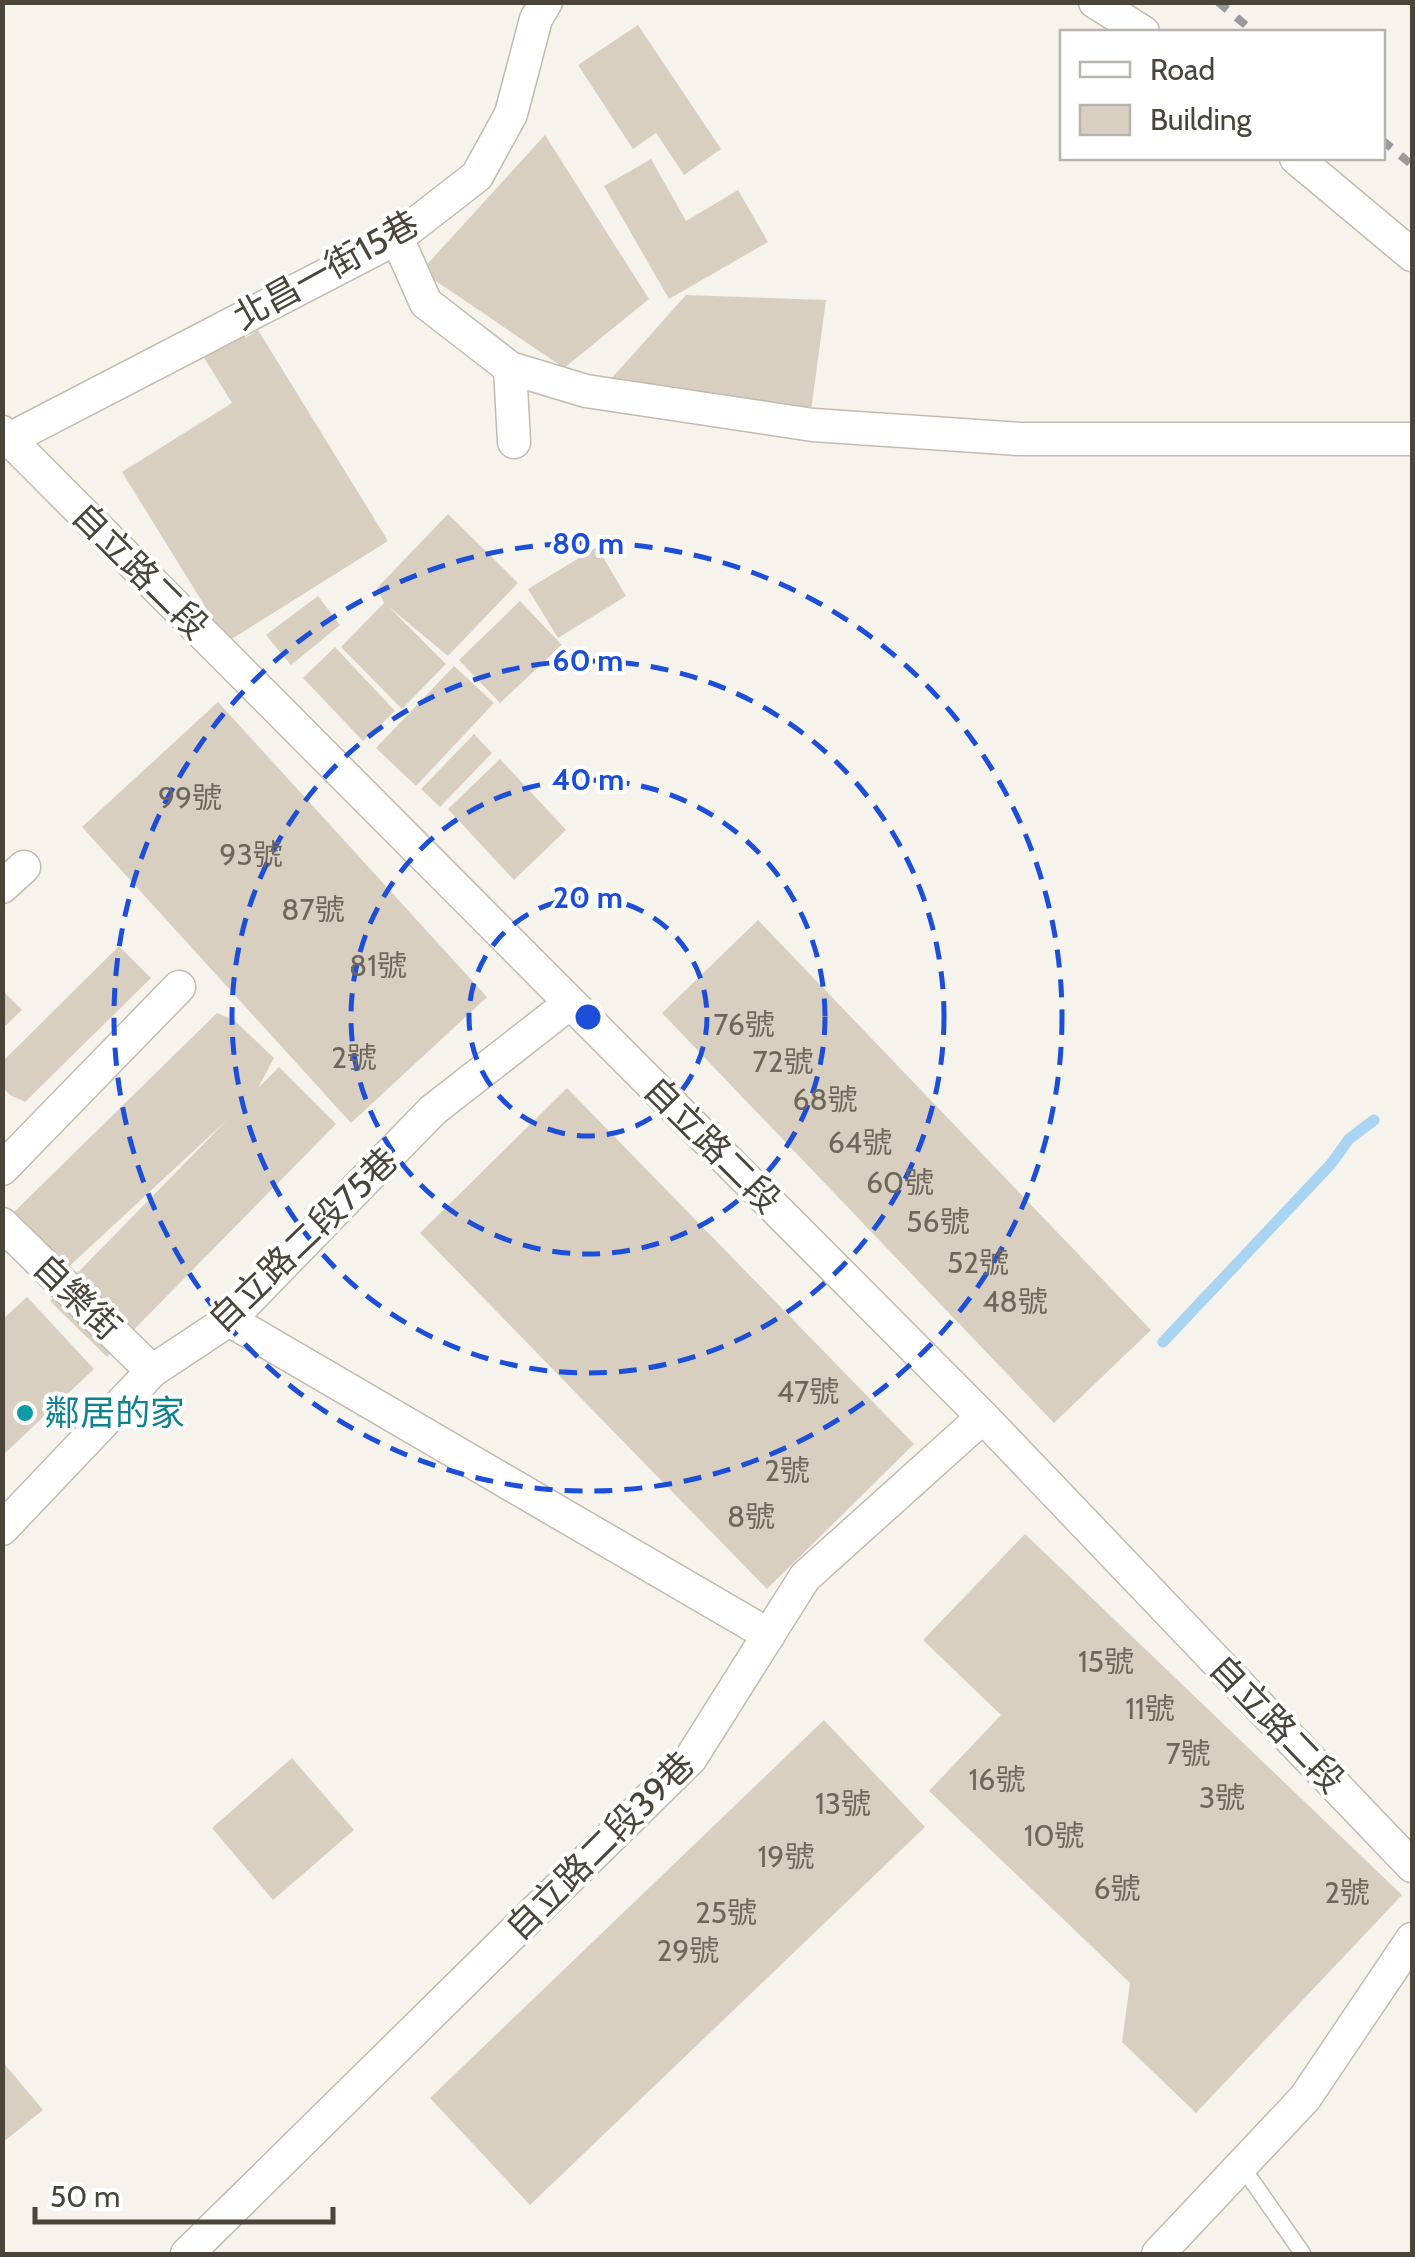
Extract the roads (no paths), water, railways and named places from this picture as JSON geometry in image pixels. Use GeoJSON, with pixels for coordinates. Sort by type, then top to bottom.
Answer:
{"type":"FeatureCollection","features":[{"type":"Feature","properties":{"kind":"street","name":"北昌一街15巷"},"geometry":{"type":"LineString","coordinates":[[5,438],[397,238],[477,176],[512,114],[536,19],[546,2]]}},
{"type":"Feature","properties":{"kind":"street"},"geometry":{"type":"LineString","coordinates":[[1094,2],[1140,30]]}},
{"type":"Feature","properties":{"kind":"street"},"geometry":{"type":"LineString","coordinates":[[1298,160],[1412,255]]}},
{"type":"Feature","properties":{"kind":"street"},"geometry":{"type":"LineString","coordinates":[[397,238],[426,303],[510,368],[586,391],[832,426],[1020,439],[1412,439]]}},
{"type":"Feature","properties":{"kind":"street"},"geometry":{"type":"LineString","coordinates":[[510,368],[514,442]]}},
{"type":"Feature","properties":{"kind":"street","name":"自立路二段"},"geometry":{"type":"LineString","coordinates":[[5,438],[983,1417],[1412,1866]]}},
{"type":"Feature","properties":{"kind":"street"},"geometry":{"type":"LineString","coordinates":[[2,1169],[179,987]]}},
{"type":"Feature","properties":{"kind":"street","name":"自立路二段75巷"},"geometry":{"type":"LineString","coordinates":[[2,1528],[152,1370],[229,1320],[433,1110],[570,1003]]}},
{"type":"Feature","properties":{"kind":"street","name":"自樂街"},"geometry":{"type":"LineString","coordinates":[[2,1224],[152,1370]]}},
{"type":"Feature","properties":{"kind":"street"},"geometry":{"type":"LineString","coordinates":[[229,1320],[769,1635]]}},
{"type":"Feature","properties":{"kind":"street","name":"自立路二段39巷"},"geometry":{"type":"LineString","coordinates":[[188,2254],[692,1758],[805,1577],[983,1417]]}},
{"type":"Feature","properties":{"kind":"street"},"geometry":{"type":"LineString","coordinates":[[1158,2254],[1305,2098],[1412,1939]]}},
{"type":"Feature","properties":{"kind":"lane"},"geometry":{"type":"LineString","coordinates":[[1243,2168],[1303,2254]]}},
{"type":"Feature","properties":{"kind":"waterway"},"geometry":{"type":"LineString","coordinates":[[1163,1342],[1331,1164],[1349,1139],[1374,1120]]}},
{"type":"Feature","properties":{"kind":"railway"},"geometry":{"type":"LineString","coordinates":[[1218,2],[1252,30]]}},
{"type":"Feature","properties":{"kind":"railway"},"geometry":{"type":"LineString","coordinates":[[1385,142],[1412,165]]}},
{"type":"Feature","properties":{"kind":"place","name":"鄰居的家"},"geometry":{"type":"Point","coordinates":[25,1413]}}]}
